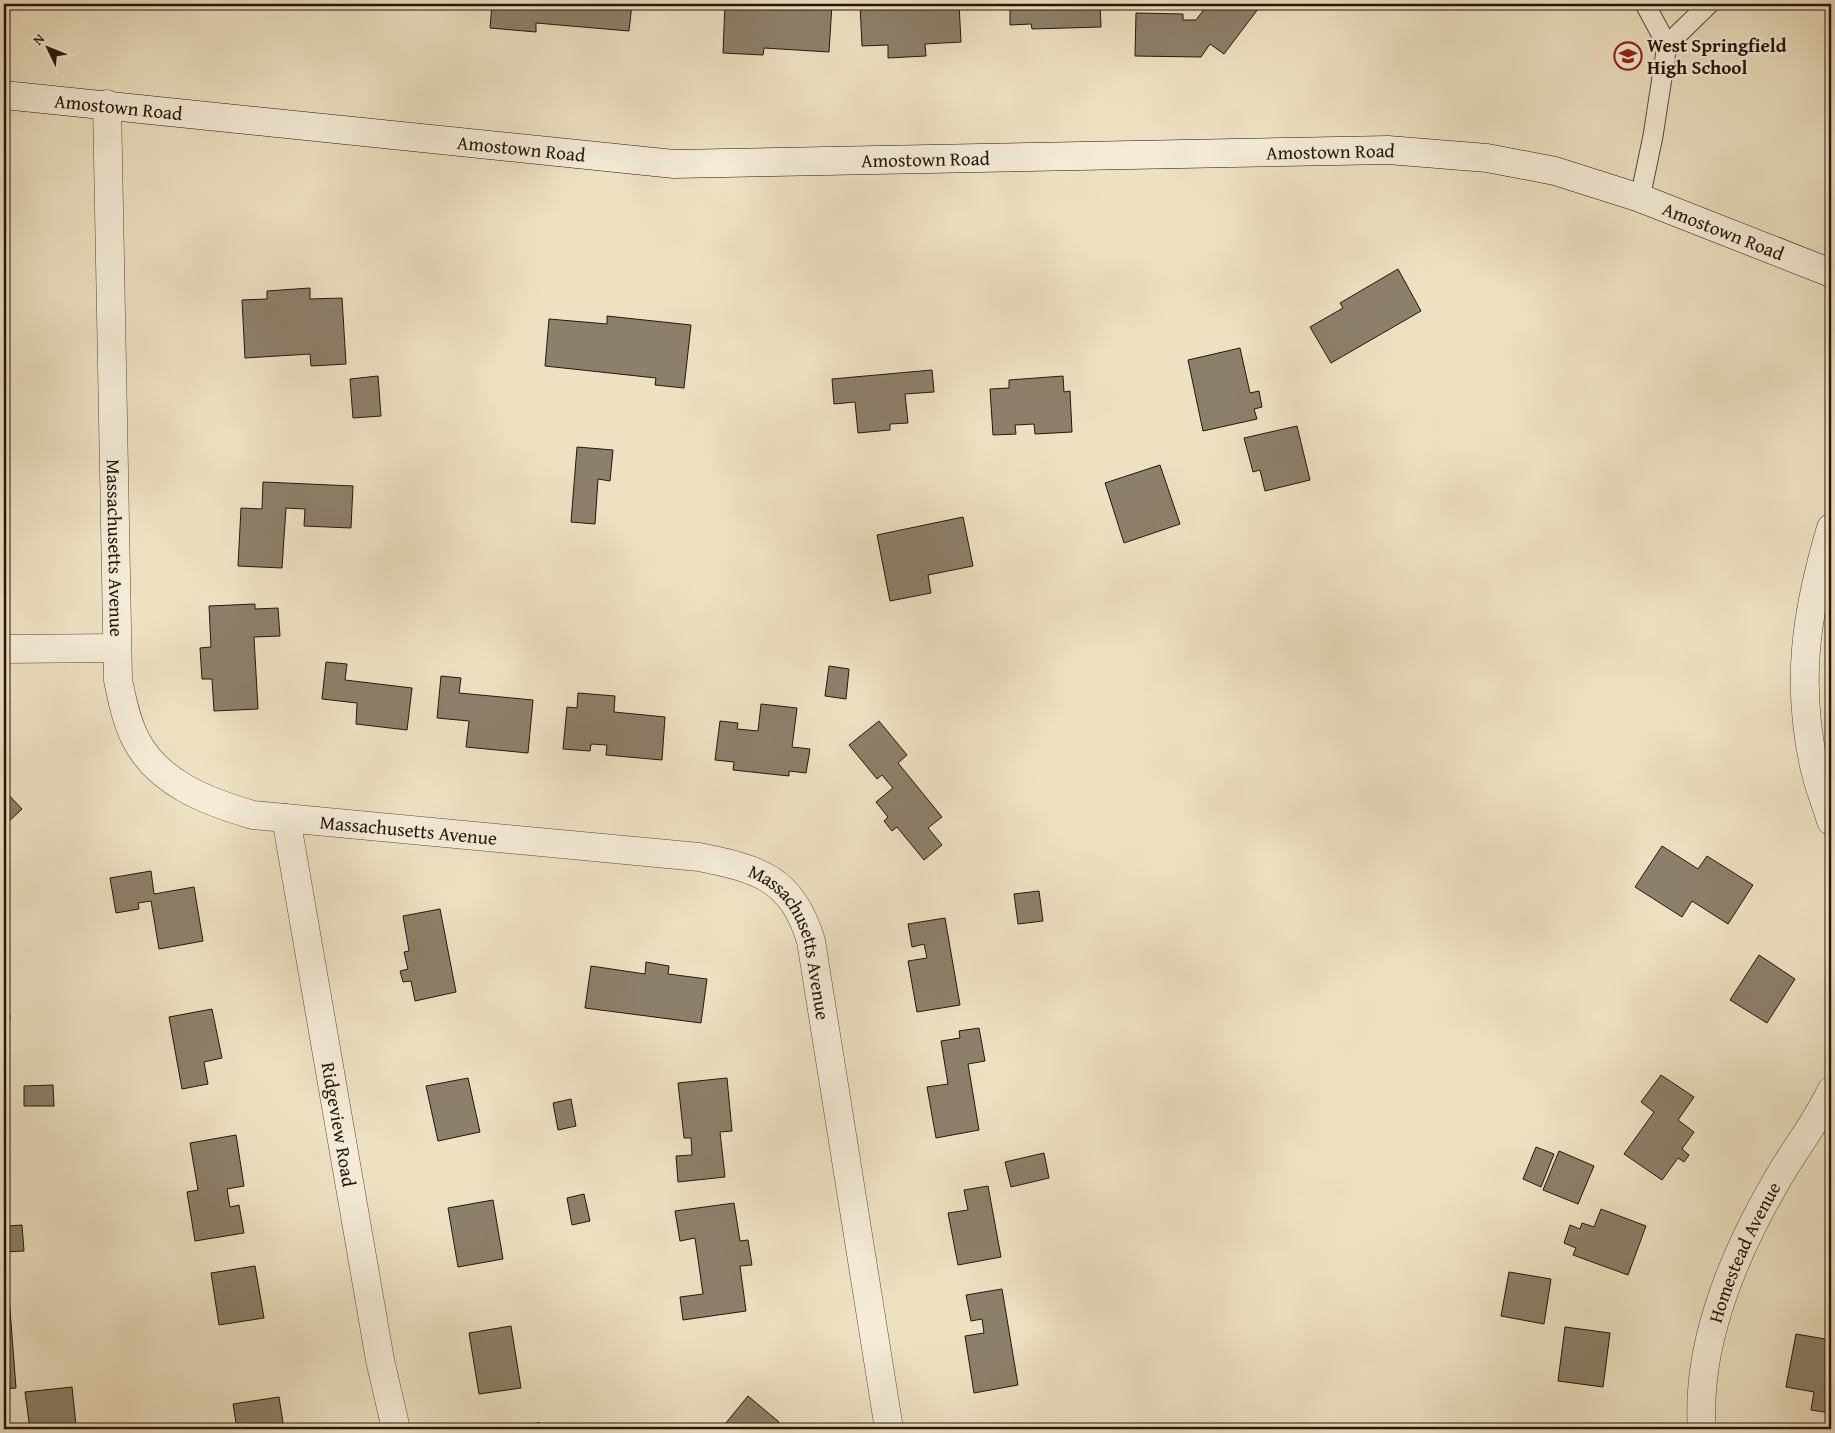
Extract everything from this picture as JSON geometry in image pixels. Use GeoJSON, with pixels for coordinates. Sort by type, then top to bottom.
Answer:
{"type":"FeatureCollection","features":[{"type":"Feature","properties":{"kind":"street","name":"Amostown Road"},"geometry":{"type":"LineString","coordinates":[[4,95],[107,104],[674,164],[1388,150],[1487,158],[1555,171],[1640,198],[1831,273]]}},
{"type":"Feature","properties":{"kind":"street","name":"Massachusetts Avenue"},"geometry":{"type":"LineString","coordinates":[[107,104],[118,680],[124,710],[134,738],[146,758],[183,788],[205,800],[253,815],[699,857],[728,863],[758,873],[782,886],[794,900],[805,919],[811,941],[890,1429]]}},
{"type":"Feature","properties":{"kind":"street"},"geometry":{"type":"LineString","coordinates":[[1831,528],[1809,610],[1804,653],[1804,692],[1815,771],[1831,821]]}},
{"type":"Feature","properties":{"kind":"street"},"geometry":{"type":"LineString","coordinates":[[4,649],[117,648]]}},
{"type":"Feature","properties":{"kind":"street","name":"Ridgeview Road"},"geometry":{"type":"LineString","coordinates":[[286,818],[380,1360],[396,1429]]}},
{"type":"Feature","properties":{"kind":"street","name":"Homestead Avenue"},"geometry":{"type":"LineString","coordinates":[[1702,1429],[1704,1383],[1710,1343],[1733,1267],[1766,1199],[1831,1090]]}},
{"type":"Feature","properties":{"kind":"lane"},"geometry":{"type":"LineString","coordinates":[[1645,4],[1667,45]]}},
{"type":"Feature","properties":{"kind":"lane"},"geometry":{"type":"LineString","coordinates":[[1640,198],[1653,136],[1667,45],[1709,4]]}},
{"type":"Feature","properties":{"kind":"building"},"geometry":{"type":"Polygon","coordinates":[[[492,4],[632,4],[629,31],[536,23],[536,32],[490,28],[492,4]]]}},
{"type":"Feature","properties":{"kind":"building"},"geometry":{"type":"Polygon","coordinates":[[[725,4],[832,4],[829,52],[764,48],[763,55],[723,53],[725,4]]]}},
{"type":"Feature","properties":{"kind":"building"},"geometry":{"type":"Polygon","coordinates":[[[860,4],[959,4],[961,42],[925,44],[926,56],[888,58],[888,45],[862,46],[860,4]]]}},
{"type":"Feature","properties":{"kind":"building"},"geometry":{"type":"Polygon","coordinates":[[[1010,4],[1100,4],[1101,27],[1032,29],[1031,24],[1010,25],[1010,4]]]}},
{"type":"Feature","properties":{"kind":"building"},"geometry":{"type":"Polygon","coordinates":[[[1208,4],[1261,5],[1224,54],[1210,44],[1201,57],[1135,56],[1136,13],[1183,14],[1183,20],[1196,20],[1208,4]]]}},
{"type":"Feature","properties":{"kind":"building"},"geometry":{"type":"Polygon","coordinates":[[[1398,269],[1421,311],[1331,363],[1310,327],[1343,308],[1340,303],[1398,269]]]}},
{"type":"Feature","properties":{"kind":"building"},"geometry":{"type":"Polygon","coordinates":[[[310,288],[310,299],[342,298],[346,364],[311,366],[310,354],[245,358],[242,300],[267,299],[267,291],[310,288]]]}},
{"type":"Feature","properties":{"kind":"building"},"geometry":{"type":"Polygon","coordinates":[[[607,316],[691,325],[684,388],[655,385],[656,378],[545,366],[549,319],[607,324],[607,316]]]}},
{"type":"Feature","properties":{"kind":"building"},"geometry":{"type":"Polygon","coordinates":[[[1240,348],[1250,393],[1259,391],[1262,407],[1254,409],[1257,419],[1203,431],[1188,360],[1240,348]]]}},
{"type":"Feature","properties":{"kind":"building"},"geometry":{"type":"Polygon","coordinates":[[[932,370],[934,392],[905,394],[908,423],[890,424],[890,430],[858,433],[855,402],[834,404],[832,379],[932,370]]]}},
{"type":"Feature","properties":{"kind":"building"},"geometry":{"type":"Polygon","coordinates":[[[378,376],[381,416],[353,418],[350,379],[378,376]]]}},
{"type":"Feature","properties":{"kind":"building"},"geometry":{"type":"Polygon","coordinates":[[[1063,376],[1064,392],[1070,391],[1072,432],[1035,434],[1034,424],[1015,425],[1016,434],[993,435],[990,389],[1009,388],[1009,380],[1063,376]]]}},
{"type":"Feature","properties":{"kind":"building"},"geometry":{"type":"Polygon","coordinates":[[[1297,426],[1310,480],[1265,491],[1260,470],[1253,472],[1244,438],[1297,426]]]}},
{"type":"Feature","properties":{"kind":"building"},"geometry":{"type":"Polygon","coordinates":[[[577,447],[613,450],[610,481],[598,479],[595,524],[571,522],[577,447]]]}},
{"type":"Feature","properties":{"kind":"building"},"geometry":{"type":"Polygon","coordinates":[[[1160,465],[1180,524],[1124,543],[1105,483],[1160,465]]]}},
{"type":"Feature","properties":{"kind":"building"},"geometry":{"type":"Polygon","coordinates":[[[263,482],[353,486],[351,528],[304,526],[305,509],[286,508],[282,568],[238,566],[241,508],[262,509],[263,482]]]}},
{"type":"Feature","properties":{"kind":"building"},"geometry":{"type":"Polygon","coordinates":[[[4,494],[9,494],[9,551],[4,551],[4,494]]]}},
{"type":"Feature","properties":{"kind":"building"},"geometry":{"type":"Polygon","coordinates":[[[963,517],[973,566],[928,575],[931,593],[890,601],[877,535],[963,517]]]}},
{"type":"Feature","properties":{"kind":"building"},"geometry":{"type":"Polygon","coordinates":[[[255,604],[255,609],[278,608],[280,636],[254,637],[258,709],[214,711],[212,679],[202,679],[200,648],[211,647],[209,606],[255,604]]]}},
{"type":"Feature","properties":{"kind":"building"},"geometry":{"type":"Polygon","coordinates":[[[326,662],[347,664],[345,680],[412,688],[407,730],[356,724],[357,703],[322,699],[326,662]]]}},
{"type":"Feature","properties":{"kind":"building"},"geometry":{"type":"Polygon","coordinates":[[[829,666],[849,669],[846,699],[825,696],[829,666]]]}},
{"type":"Feature","properties":{"kind":"building"},"geometry":{"type":"Polygon","coordinates":[[[441,676],[461,678],[459,693],[533,700],[528,753],[466,747],[469,721],[437,718],[441,676]]]}},
{"type":"Feature","properties":{"kind":"building"},"geometry":{"type":"Polygon","coordinates":[[[578,693],[615,696],[614,712],[665,717],[662,760],[606,755],[607,745],[591,744],[590,751],[563,749],[567,707],[577,708],[578,693]]]}},
{"type":"Feature","properties":{"kind":"building"},"geometry":{"type":"Polygon","coordinates":[[[761,704],[797,708],[792,747],[810,749],[806,773],[789,771],[789,776],[733,770],[734,762],[715,760],[720,721],[738,723],[737,729],[758,731],[761,704]]]}},
{"type":"Feature","properties":{"kind":"building"},"geometry":{"type":"Polygon","coordinates":[[[879,721],[907,755],[898,763],[942,817],[928,828],[942,845],[924,860],[897,827],[892,831],[884,821],[888,817],[876,802],[893,788],[882,775],[877,779],[849,745],[879,721]]]}},
{"type":"Feature","properties":{"kind":"building"},"geometry":{"type":"Polygon","coordinates":[[[4,790],[22,809],[4,826],[4,790]]]}},
{"type":"Feature","properties":{"kind":"building"},"geometry":{"type":"Polygon","coordinates":[[[1662,846],[1698,869],[1707,856],[1753,885],[1728,924],[1692,901],[1682,917],[1635,887],[1662,846]]]}},
{"type":"Feature","properties":{"kind":"building"},"geometry":{"type":"Polygon","coordinates":[[[151,871],[154,894],[194,887],[203,941],[159,949],[151,901],[138,903],[139,909],[116,913],[110,878],[151,871]]]}},
{"type":"Feature","properties":{"kind":"building"},"geometry":{"type":"Polygon","coordinates":[[[4,877],[8,901],[4,902],[4,877]]]}},
{"type":"Feature","properties":{"kind":"building"},"geometry":{"type":"Polygon","coordinates":[[[1039,891],[1043,921],[1018,924],[1014,894],[1039,891]]]}},
{"type":"Feature","properties":{"kind":"building"},"geometry":{"type":"Polygon","coordinates":[[[440,909],[456,992],[415,1001],[411,981],[403,982],[400,971],[408,969],[404,952],[409,951],[403,916],[440,909]]]}},
{"type":"Feature","properties":{"kind":"building"},"geometry":{"type":"Polygon","coordinates":[[[945,918],[960,1005],[917,1012],[908,961],[927,958],[924,944],[912,947],[908,924],[945,918]]]}},
{"type":"Feature","properties":{"kind":"building"},"geometry":{"type":"Polygon","coordinates":[[[1759,955],[1795,979],[1767,1023],[1730,1000],[1759,955]]]}},
{"type":"Feature","properties":{"kind":"building"},"geometry":{"type":"Polygon","coordinates":[[[646,962],[669,966],[668,974],[707,979],[701,1023],[585,1008],[591,966],[645,974],[646,962]]]}},
{"type":"Feature","properties":{"kind":"building"},"geometry":{"type":"Polygon","coordinates":[[[8,993],[10,1019],[4,1020],[4,994],[8,993]]]}},
{"type":"Feature","properties":{"kind":"building"},"geometry":{"type":"Polygon","coordinates":[[[212,1009],[222,1058],[204,1062],[208,1084],[182,1089],[169,1017],[212,1009]]]}},
{"type":"Feature","properties":{"kind":"building"},"geometry":{"type":"Polygon","coordinates":[[[979,1028],[985,1061],[968,1064],[979,1130],[936,1138],[927,1087],[948,1084],[941,1041],[960,1038],[959,1031],[979,1028]]]}},
{"type":"Feature","properties":{"kind":"building"},"geometry":{"type":"Polygon","coordinates":[[[1661,1075],[1694,1097],[1678,1120],[1694,1132],[1682,1149],[1689,1155],[1684,1162],[1678,1158],[1662,1180],[1624,1154],[1654,1112],[1641,1102],[1661,1075]]]}},
{"type":"Feature","properties":{"kind":"building"},"geometry":{"type":"Polygon","coordinates":[[[468,1078],[480,1132],[438,1141],[426,1086],[468,1078]]]}},
{"type":"Feature","properties":{"kind":"building"},"geometry":{"type":"Polygon","coordinates":[[[727,1078],[732,1131],[720,1132],[725,1177],[678,1182],[676,1156],[692,1155],[691,1138],[684,1138],[678,1083],[727,1078]]]}},
{"type":"Feature","properties":{"kind":"building"},"geometry":{"type":"Polygon","coordinates":[[[53,1085],[54,1106],[24,1106],[24,1086],[53,1085]]]}},
{"type":"Feature","properties":{"kind":"building"},"geometry":{"type":"Polygon","coordinates":[[[571,1099],[576,1126],[558,1130],[553,1103],[571,1099]]]}},
{"type":"Feature","properties":{"kind":"building"},"geometry":{"type":"Polygon","coordinates":[[[236,1135],[244,1186],[227,1189],[230,1207],[239,1205],[244,1233],[195,1241],[187,1192],[198,1190],[190,1143],[236,1135]]]}},
{"type":"Feature","properties":{"kind":"building"},"geometry":{"type":"Polygon","coordinates":[[[1536,1147],[1554,1154],[1541,1187],[1523,1179],[1536,1147]]]}},
{"type":"Feature","properties":{"kind":"building"},"geometry":{"type":"Polygon","coordinates":[[[4,1149],[8,1226],[22,1225],[24,1251],[4,1252],[4,1149]]]}},
{"type":"Feature","properties":{"kind":"building"},"geometry":{"type":"Polygon","coordinates":[[[1559,1151],[1594,1166],[1578,1204],[1543,1190],[1559,1151]]]}},
{"type":"Feature","properties":{"kind":"building"},"geometry":{"type":"Polygon","coordinates":[[[1044,1153],[1049,1178],[1011,1187],[1005,1162],[1044,1153]]]}},
{"type":"Feature","properties":{"kind":"building"},"geometry":{"type":"Polygon","coordinates":[[[988,1186],[1001,1257],[958,1265],[948,1213],[968,1210],[964,1190],[988,1186]]]}},
{"type":"Feature","properties":{"kind":"building"},"geometry":{"type":"Polygon","coordinates":[[[584,1194],[590,1221],[572,1225],[567,1198],[584,1194]]]}},
{"type":"Feature","properties":{"kind":"building"},"geometry":{"type":"Polygon","coordinates":[[[493,1200],[503,1259],[458,1267],[448,1208],[493,1200]]]}},
{"type":"Feature","properties":{"kind":"building"},"geometry":{"type":"Polygon","coordinates":[[[734,1203],[740,1241],[748,1240],[752,1265],[740,1266],[746,1311],[683,1320],[680,1297],[703,1294],[695,1238],[680,1241],[675,1211],[734,1203]]]}},
{"type":"Feature","properties":{"kind":"building"},"geometry":{"type":"Polygon","coordinates":[[[1601,1209],[1646,1226],[1628,1275],[1573,1255],[1576,1248],[1564,1243],[1570,1225],[1580,1229],[1582,1223],[1594,1227],[1601,1209]]]}},
{"type":"Feature","properties":{"kind":"building"},"geometry":{"type":"Polygon","coordinates":[[[255,1266],[264,1318],[219,1325],[211,1273],[255,1266]]]}},
{"type":"Feature","properties":{"kind":"building"},"geometry":{"type":"Polygon","coordinates":[[[1509,1272],[1551,1279],[1544,1324],[1501,1316],[1509,1272]]]}},
{"type":"Feature","properties":{"kind":"building"},"geometry":{"type":"Polygon","coordinates":[[[4,1283],[8,1283],[16,1388],[4,1389],[4,1283]]]}},
{"type":"Feature","properties":{"kind":"building"},"geometry":{"type":"Polygon","coordinates":[[[1002,1289],[1018,1385],[974,1393],[965,1336],[984,1333],[982,1319],[971,1321],[966,1295],[1002,1289]]]}},
{"type":"Feature","properties":{"kind":"building"},"geometry":{"type":"Polygon","coordinates":[[[511,1326],[521,1388],[479,1394],[469,1333],[511,1326]]]}},
{"type":"Feature","properties":{"kind":"building"},"geometry":{"type":"Polygon","coordinates":[[[1565,1327],[1610,1333],[1603,1387],[1558,1381],[1565,1327]]]}},
{"type":"Feature","properties":{"kind":"building"},"geometry":{"type":"Polygon","coordinates":[[[1796,1334],[1831,1340],[1831,1413],[1811,1410],[1814,1392],[1786,1387],[1796,1334]]]}},
{"type":"Feature","properties":{"kind":"building"},"geometry":{"type":"Polygon","coordinates":[[[72,1387],[76,1425],[30,1429],[25,1392],[72,1387]]]}},
{"type":"Feature","properties":{"kind":"building"},"geometry":{"type":"Polygon","coordinates":[[[748,1396],[779,1422],[773,1429],[721,1429],[748,1396]]]}},
{"type":"Feature","properties":{"kind":"building"},"geometry":{"type":"Polygon","coordinates":[[[279,1397],[284,1429],[237,1429],[233,1404],[279,1397]]]}},
{"type":"Feature","properties":{"kind":"building"},"geometry":{"type":"Polygon","coordinates":[[[538,1422],[548,1429],[533,1429],[538,1422]]]}},
{"type":"Feature","properties":{"kind":"building"},"geometry":{"type":"Polygon","coordinates":[[[1600,1426],[1601,1429],[1560,1429],[1600,1426]]]}},
{"type":"Feature","properties":{"kind":"place","name":"West Springfield High School"},"geometry":{"type":"Point","coordinates":[1628,56]}}]}
